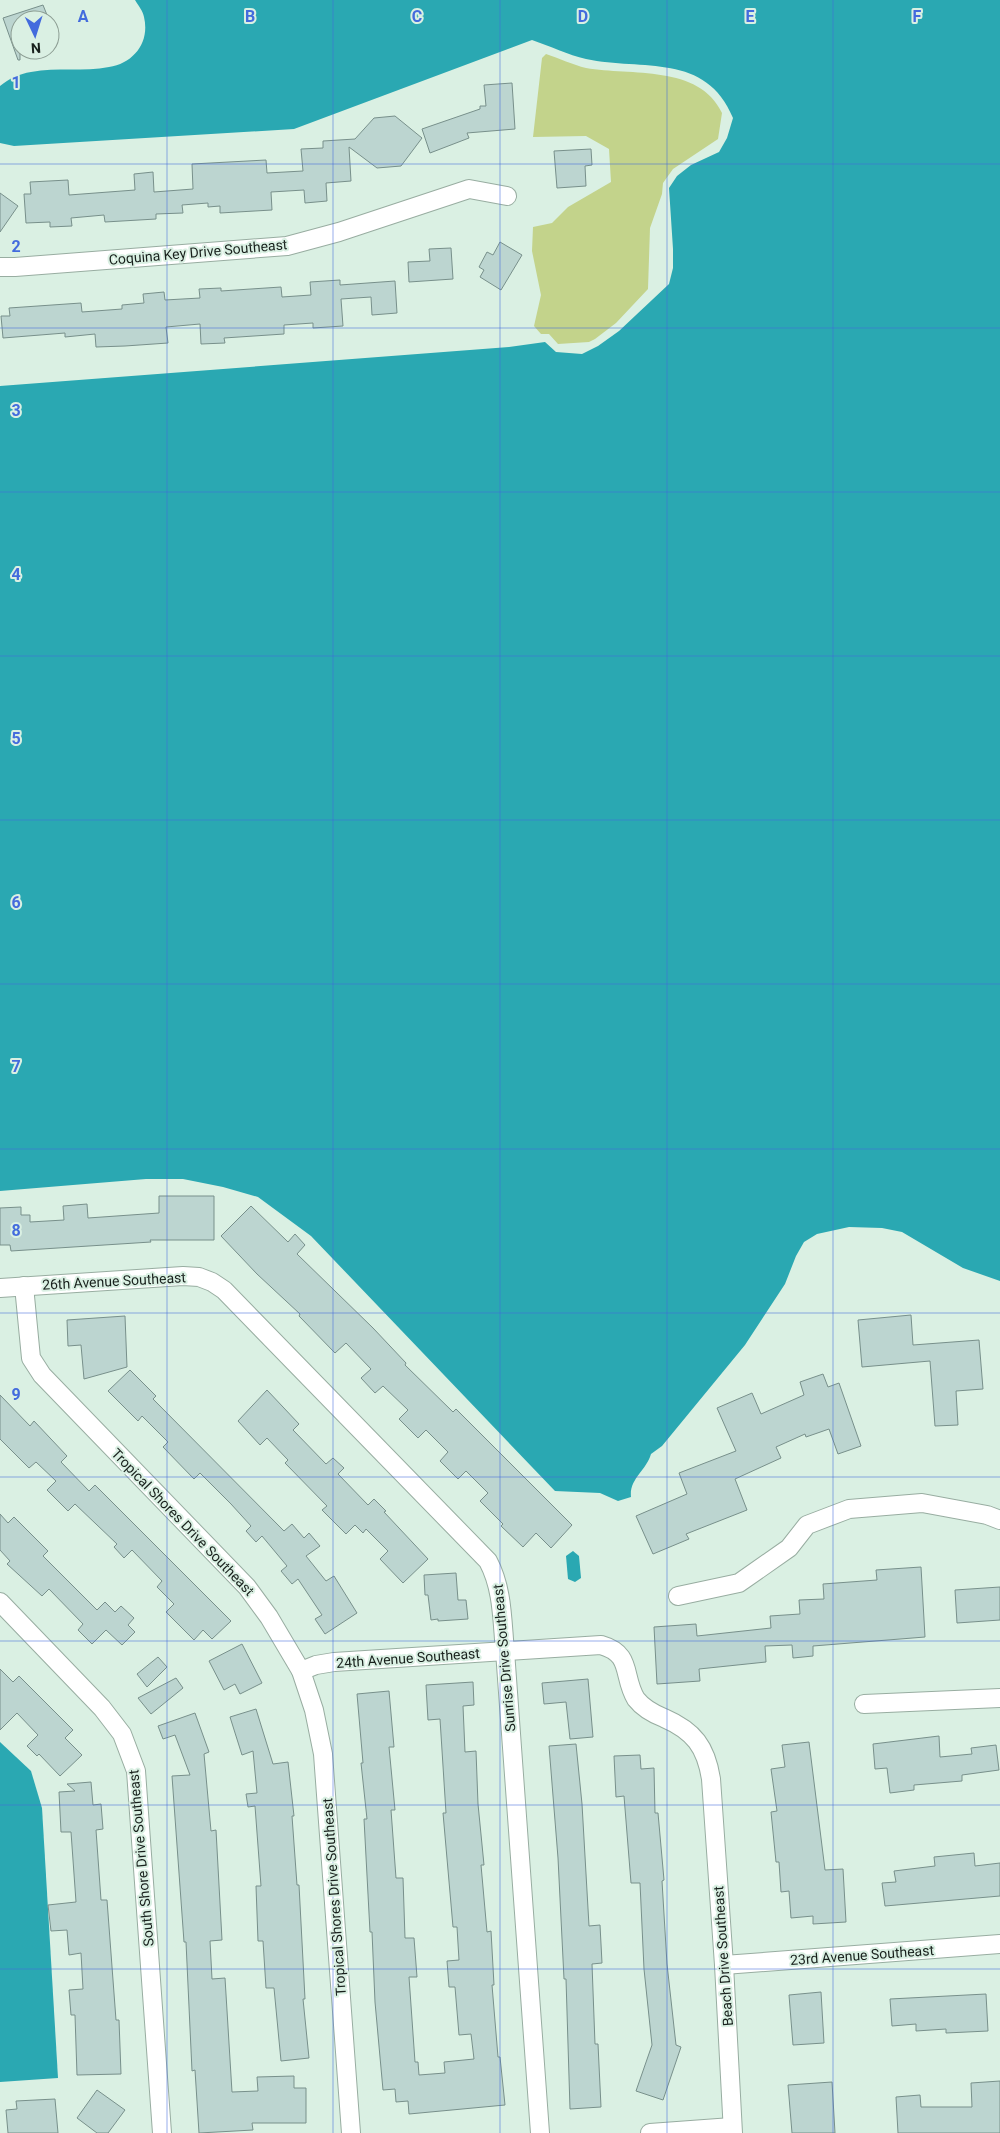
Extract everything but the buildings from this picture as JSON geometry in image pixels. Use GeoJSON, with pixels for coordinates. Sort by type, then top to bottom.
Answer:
{"type":"FeatureCollection","features":[{"type":"Feature","properties":{"kind":"street","name":"Coquina Key Drive Southeast"},"geometry":{"type":"LineString","coordinates":[[0,267],[287,246],[339,232],[469,189],[507,196]]}},
{"type":"Feature","properties":{"kind":"street","name":"26th Avenue Southeast"},"geometry":{"type":"LineString","coordinates":[[0,1288],[183,1276],[199,1277],[212,1282],[224,1290]]}},
{"type":"Feature","properties":{"kind":"street","name":"Tropical Shores Drive Southeast"},"geometry":{"type":"LineString","coordinates":[[24,1286],[31,1358],[42,1375],[248,1586],[302,1671],[314,1710],[324,1754],[351,2133]]}},
{"type":"Feature","properties":{"kind":"street","name":"Sunrise Drive Southeast"},"geometry":{"type":"LineString","coordinates":[[224,1290],[488,1561],[495,1574],[499,1587],[505,1652],[540,2133]]}},
{"type":"Feature","properties":{"kind":"street"},"geometry":{"type":"LineString","coordinates":[[678,1596],[739,1583],[789,1548],[807,1525],[849,1509],[922,1503],[987,1515],[1000,1520]]}},
{"type":"Feature","properties":{"kind":"street","name":"South Shore Drive Southeast"},"geometry":{"type":"LineString","coordinates":[[0,1602],[102,1708],[122,1734],[136,1771],[162,2133]]}},
{"type":"Feature","properties":{"kind":"street","name":"24th Avenue Southeast"},"geometry":{"type":"LineString","coordinates":[[302,1671],[316,1665],[334,1662],[505,1652],[601,1644],[621,1654],[636,1698],[646,1709],[685,1729],[698,1741],[708,1758],[711,1778]]}},
{"type":"Feature","properties":{"kind":"street"},"geometry":{"type":"LineString","coordinates":[[864,1704],[1000,1698]]}},
{"type":"Feature","properties":{"kind":"street","name":"Beach Drive Southeast"},"geometry":{"type":"LineString","coordinates":[[711,1778],[733,2130]]}},
{"type":"Feature","properties":{"kind":"street","name":"23rd Avenue Southeast"},"geometry":{"type":"LineString","coordinates":[[724,1965],[1000,1944]]}},
{"type":"Feature","properties":{"kind":"street"},"geometry":{"type":"LineString","coordinates":[[650,2133],[733,2130]]}},
{"type":"Feature","properties":{"kind":"green space"},"geometry":{"type":"Polygon","coordinates":[[[546,54],[586,68],[662,75],[681,79],[697,86],[711,97],[722,113],[718,139],[673,169],[663,183],[662,194],[650,228],[648,289],[616,323],[589,342],[558,344],[549,334],[541,334],[534,326],[541,295],[532,251],[533,227],[552,223],[568,207],[611,182],[609,149],[586,136],[533,137],[542,58],[546,54]]]}},
{"type":"Feature","properties":{"kind":"water"},"geometry":{"type":"Polygon","coordinates":[[[135,0],[1000,0],[1000,1281],[963,1268],[902,1232],[882,1228],[849,1227],[817,1234],[804,1242],[796,1256],[785,1284],[745,1345],[662,1446],[651,1454],[635,1480],[631,1497],[618,1501],[600,1493],[555,1491],[311,1236],[258,1197],[223,1187],[183,1179],[146,1179],[0,1191],[0,386],[509,347],[545,342],[556,352],[582,354],[598,346],[619,331],[669,284],[673,268],[673,249],[669,188],[677,176],[691,165],[719,152],[727,138],[733,118],[721,97],[707,83],[690,73],[671,68],[586,59],[532,40],[294,129],[14,146],[0,143],[0,86],[19,75],[27,73],[109,67],[126,61],[138,50],[145,35],[142,10],[135,0]]]}},
{"type":"Feature","properties":{"kind":"water"},"geometry":{"type":"Polygon","coordinates":[[[573,1551],[579,1556],[581,1578],[575,1582],[568,1579],[566,1556],[573,1551]]]}},
{"type":"Feature","properties":{"kind":"water"},"geometry":{"type":"Polygon","coordinates":[[[0,1742],[31,1771],[42,1808],[58,2078],[0,2082],[0,1742]]]}}]}
